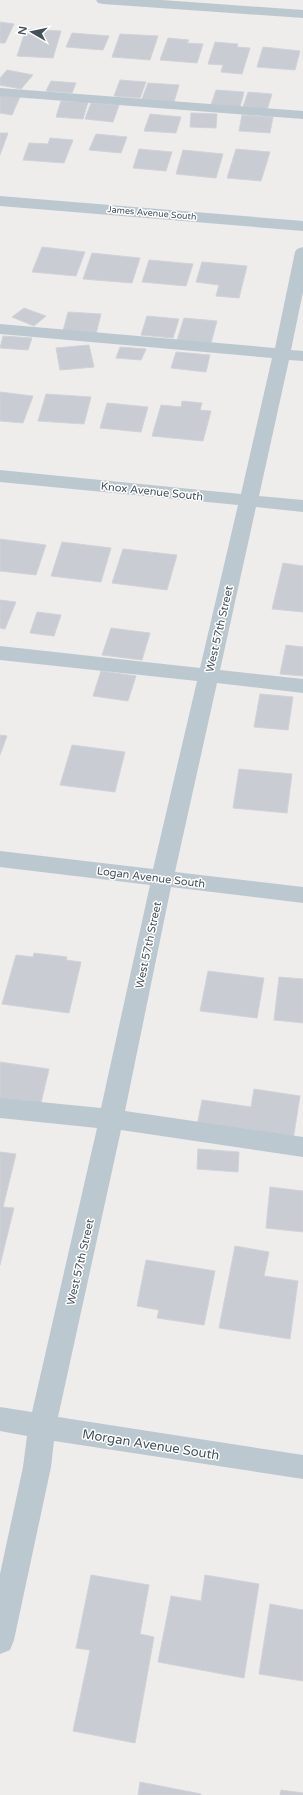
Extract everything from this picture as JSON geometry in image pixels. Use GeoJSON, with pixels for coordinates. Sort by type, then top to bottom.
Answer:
{"type":"FeatureCollection","features":[{"type":"Feature","properties":{"kind":"street"},"geometry":{"type":"LineString","coordinates":[[103,0],[303,14]]}},
{"type":"Feature","properties":{"kind":"street"},"geometry":{"type":"LineString","coordinates":[[0,92],[303,115]]}},
{"type":"Feature","properties":{"kind":"street","name":"James Avenue South"},"geometry":{"type":"LineString","coordinates":[[0,201],[303,226]]}},
{"type":"Feature","properties":{"kind":"street","name":"West 57th Street"},"geometry":{"type":"LineString","coordinates":[[0,1640],[37,1467],[42,1427],[111,1119],[162,878],[282,354],[303,252]]}},
{"type":"Feature","properties":{"kind":"street"},"geometry":{"type":"LineString","coordinates":[[0,329],[303,356]]}},
{"type":"Feature","properties":{"kind":"street","name":"Knox Avenue South"},"geometry":{"type":"LineString","coordinates":[[0,476],[303,506]]}},
{"type":"Feature","properties":{"kind":"street"},"geometry":{"type":"LineString","coordinates":[[0,653],[303,686]]}},
{"type":"Feature","properties":{"kind":"street","name":"Logan Avenue South"},"geometry":{"type":"LineString","coordinates":[[0,859],[303,896]]}},
{"type":"Feature","properties":{"kind":"street"},"geometry":{"type":"LineString","coordinates":[[0,1108],[111,1119],[303,1147]]}},
{"type":"Feature","properties":{"kind":"street","name":"Morgan Avenue South"},"geometry":{"type":"LineString","coordinates":[[0,1419],[42,1427],[303,1467]]}},
{"type":"Feature","properties":{"kind":"building"},"geometry":{"type":"Polygon","coordinates":[[[0,22],[14,24],[5,43],[0,43],[0,22]]]}},
{"type":"Feature","properties":{"kind":"building"},"geometry":{"type":"Polygon","coordinates":[[[26,29],[61,31],[53,58],[17,56],[26,29]]]}},
{"type":"Feature","properties":{"kind":"building"},"geometry":{"type":"Polygon","coordinates":[[[72,33],[109,36],[103,50],[66,47],[72,33]]]}},
{"type":"Feature","properties":{"kind":"building"},"geometry":{"type":"Polygon","coordinates":[[[120,34],[158,36],[150,60],[112,57],[120,34]]]}},
{"type":"Feature","properties":{"kind":"building"},"geometry":{"type":"Polygon","coordinates":[[[168,38],[189,40],[187,43],[203,44],[197,63],[160,60],[168,38]]]}},
{"type":"Feature","properties":{"kind":"building"},"geometry":{"type":"Polygon","coordinates":[[[215,42],[238,44],[237,47],[250,48],[242,74],[221,72],[223,65],[208,64],[215,42]]]}},
{"type":"Feature","properties":{"kind":"building"},"geometry":{"type":"Polygon","coordinates":[[[263,47],[300,51],[295,70],[257,67],[263,47]]]}},
{"type":"Feature","properties":{"kind":"building"},"geometry":{"type":"Polygon","coordinates":[[[7,70],[33,75],[21,89],[0,85],[0,78],[7,70]]]}},
{"type":"Feature","properties":{"kind":"building"},"geometry":{"type":"Polygon","coordinates":[[[120,80],[146,82],[140,98],[114,96],[120,80]]]}},
{"type":"Feature","properties":{"kind":"building"},"geometry":{"type":"Polygon","coordinates":[[[51,81],[76,83],[72,93],[46,91],[51,81]]]}},
{"type":"Feature","properties":{"kind":"building"},"geometry":{"type":"Polygon","coordinates":[[[148,83],[179,85],[174,102],[142,99],[148,83]]]}},
{"type":"Feature","properties":{"kind":"building"},"geometry":{"type":"Polygon","coordinates":[[[216,90],[244,92],[240,107],[211,105],[216,90]]]}},
{"type":"Feature","properties":{"kind":"building"},"geometry":{"type":"Polygon","coordinates":[[[248,92],[272,94],[267,110],[243,107],[248,92]]]}},
{"type":"Feature","properties":{"kind":"building"},"geometry":{"type":"Polygon","coordinates":[[[0,95],[20,97],[12,115],[0,113],[0,95]]]}},
{"type":"Feature","properties":{"kind":"building"},"geometry":{"type":"Polygon","coordinates":[[[61,101],[88,102],[83,119],[56,117],[61,101]]]}},
{"type":"Feature","properties":{"kind":"building"},"geometry":{"type":"Polygon","coordinates":[[[91,103],[119,105],[113,122],[85,119],[91,103]]]}},
{"type":"Feature","properties":{"kind":"building"},"geometry":{"type":"Polygon","coordinates":[[[191,113],[217,114],[216,128],[190,127],[191,113]]]}},
{"type":"Feature","properties":{"kind":"building"},"geometry":{"type":"Polygon","coordinates":[[[150,114],[181,117],[176,133],[144,131],[150,114]]]}},
{"type":"Feature","properties":{"kind":"building"},"geometry":{"type":"Polygon","coordinates":[[[242,115],[273,117],[270,133],[239,131],[242,115]]]}},
{"type":"Feature","properties":{"kind":"building"},"geometry":{"type":"Polygon","coordinates":[[[0,133],[8,133],[0,155],[0,133]]]}},
{"type":"Feature","properties":{"kind":"building"},"geometry":{"type":"Polygon","coordinates":[[[96,134],[127,137],[121,153],[89,150],[96,134]]]}},
{"type":"Feature","properties":{"kind":"building"},"geometry":{"type":"Polygon","coordinates":[[[50,138],[73,140],[64,163],[23,160],[29,143],[48,144],[50,138]]]}},
{"type":"Feature","properties":{"kind":"building"},"geometry":{"type":"Polygon","coordinates":[[[139,149],[172,152],[166,171],[133,168],[139,149]]]}},
{"type":"Feature","properties":{"kind":"building"},"geometry":{"type":"Polygon","coordinates":[[[236,149],[270,152],[261,181],[227,178],[236,149]]]}},
{"type":"Feature","properties":{"kind":"building"},"geometry":{"type":"Polygon","coordinates":[[[183,150],[223,154],[216,178],[176,174],[183,150]]]}},
{"type":"Feature","properties":{"kind":"building"},"geometry":{"type":"Polygon","coordinates":[[[42,247],[85,252],[76,276],[32,272],[42,247]]]}},
{"type":"Feature","properties":{"kind":"building"},"geometry":{"type":"Polygon","coordinates":[[[92,253],[140,258],[132,283],[83,279],[92,253]]]}},
{"type":"Feature","properties":{"kind":"building"},"geometry":{"type":"Polygon","coordinates":[[[149,260],[193,264],[186,286],[142,282],[149,260]]]}},
{"type":"Feature","properties":{"kind":"building"},"geometry":{"type":"Polygon","coordinates":[[[202,262],[247,266],[239,298],[216,296],[219,285],[196,282],[202,262]]]}},
{"type":"Feature","properties":{"kind":"building"},"geometry":{"type":"Polygon","coordinates":[[[24,308],[46,316],[34,326],[12,317],[24,308]]]}},
{"type":"Feature","properties":{"kind":"building"},"geometry":{"type":"Polygon","coordinates":[[[68,312],[101,314],[96,334],[63,331],[68,312]]]}},
{"type":"Feature","properties":{"kind":"building"},"geometry":{"type":"Polygon","coordinates":[[[147,316],[179,319],[173,338],[141,335],[147,316]]]}},
{"type":"Feature","properties":{"kind":"building"},"geometry":{"type":"Polygon","coordinates":[[[184,318],[217,321],[211,343],[177,340],[184,318]]]}},
{"type":"Feature","properties":{"kind":"building"},"geometry":{"type":"Polygon","coordinates":[[[3,336],[32,338],[28,350],[0,348],[3,336]]]}},
{"type":"Feature","properties":{"kind":"building"},"geometry":{"type":"Polygon","coordinates":[[[89,345],[94,367],[60,370],[56,348],[89,345]]]}},
{"type":"Feature","properties":{"kind":"building"},"geometry":{"type":"Polygon","coordinates":[[[120,347],[146,349],[141,360],[116,358],[120,347]]]}},
{"type":"Feature","properties":{"kind":"building"},"geometry":{"type":"Polygon","coordinates":[[[176,352],[210,355],[206,372],[171,368],[176,352]]]}},
{"type":"Feature","properties":{"kind":"building"},"geometry":{"type":"Polygon","coordinates":[[[0,392],[33,396],[23,423],[0,421],[0,392]]]}},
{"type":"Feature","properties":{"kind":"building"},"geometry":{"type":"Polygon","coordinates":[[[46,394],[91,397],[84,424],[38,421],[46,394]]]}},
{"type":"Feature","properties":{"kind":"building"},"geometry":{"type":"Polygon","coordinates":[[[182,401],[202,403],[200,410],[211,411],[203,441],[152,436],[161,405],[181,407],[182,401]]]}},
{"type":"Feature","properties":{"kind":"building"},"geometry":{"type":"Polygon","coordinates":[[[107,403],[148,407],[141,432],[100,428],[107,403]]]}},
{"type":"Feature","properties":{"kind":"building"},"geometry":{"type":"Polygon","coordinates":[[[0,539],[46,545],[36,575],[0,571],[0,539]]]}},
{"type":"Feature","properties":{"kind":"building"},"geometry":{"type":"Polygon","coordinates":[[[62,542],[111,548],[101,582],[51,576],[62,542]]]}},
{"type":"Feature","properties":{"kind":"building"},"geometry":{"type":"Polygon","coordinates":[[[123,549],[177,555],[167,590],[112,583],[123,549]]]}},
{"type":"Feature","properties":{"kind":"building"},"geometry":{"type":"Polygon","coordinates":[[[283,563],[303,566],[303,612],[272,609],[283,563]]]}},
{"type":"Feature","properties":{"kind":"building"},"geometry":{"type":"Polygon","coordinates":[[[0,600],[16,602],[5,629],[0,628],[0,600]]]}},
{"type":"Feature","properties":{"kind":"building"},"geometry":{"type":"Polygon","coordinates":[[[37,612],[61,615],[54,636],[30,633],[37,612]]]}},
{"type":"Feature","properties":{"kind":"building"},"geometry":{"type":"Polygon","coordinates":[[[111,628],[150,633],[142,660],[102,655],[111,628]]]}},
{"type":"Feature","properties":{"kind":"building"},"geometry":{"type":"Polygon","coordinates":[[[286,645],[303,647],[303,676],[280,674],[286,645]]]}},
{"type":"Feature","properties":{"kind":"building"},"geometry":{"type":"Polygon","coordinates":[[[101,671],[136,676],[128,701],[93,696],[101,671]]]}},
{"type":"Feature","properties":{"kind":"building"},"geometry":{"type":"Polygon","coordinates":[[[260,694],[293,697],[288,730],[254,727],[260,694]]]}},
{"type":"Feature","properties":{"kind":"building"},"geometry":{"type":"Polygon","coordinates":[[[0,735],[7,736],[0,755],[0,735]]]}},
{"type":"Feature","properties":{"kind":"building"},"geometry":{"type":"Polygon","coordinates":[[[72,745],[125,752],[115,792],[60,785],[72,745]]]}},
{"type":"Feature","properties":{"kind":"building"},"geometry":{"type":"Polygon","coordinates":[[[239,769],[292,774],[287,813],[233,808],[239,769]]]}},
{"type":"Feature","properties":{"kind":"building"},"geometry":{"type":"Polygon","coordinates":[[[34,953],[67,957],[66,960],[81,962],[69,1013],[2,1004],[16,955],[33,957],[34,953]]]}},
{"type":"Feature","properties":{"kind":"building"},"geometry":{"type":"Polygon","coordinates":[[[208,971],[264,978],[257,1018],[200,1011],[208,971]]]}},
{"type":"Feature","properties":{"kind":"building"},"geometry":{"type":"Polygon","coordinates":[[[279,977],[303,979],[303,1023],[274,1020],[279,977]]]}},
{"type":"Feature","properties":{"kind":"building"},"geometry":{"type":"Polygon","coordinates":[[[0,1062],[49,1069],[40,1107],[0,1102],[0,1062]]]}},
{"type":"Feature","properties":{"kind":"building"},"geometry":{"type":"Polygon","coordinates":[[[254,1089],[300,1096],[293,1140],[197,1126],[202,1100],[251,1107],[254,1089]]]}},
{"type":"Feature","properties":{"kind":"building"},"geometry":{"type":"Polygon","coordinates":[[[198,1149],[239,1152],[238,1172],[197,1169],[198,1149]]]}},
{"type":"Feature","properties":{"kind":"building"},"geometry":{"type":"Polygon","coordinates":[[[0,1152],[16,1154],[3,1207],[14,1208],[0,1265],[0,1152]]]}},
{"type":"Feature","properties":{"kind":"building"},"geometry":{"type":"Polygon","coordinates":[[[270,1187],[303,1191],[303,1232],[266,1228],[270,1187]]]}},
{"type":"Feature","properties":{"kind":"building"},"geometry":{"type":"Polygon","coordinates":[[[235,1246],[269,1252],[264,1276],[298,1281],[290,1339],[219,1328],[235,1246]]]}},
{"type":"Feature","properties":{"kind":"building"},"geometry":{"type":"Polygon","coordinates":[[[146,1260],[215,1271],[204,1325],[157,1318],[159,1310],[137,1306],[146,1260]]]}},
{"type":"Feature","properties":{"kind":"building"},"geometry":{"type":"Polygon","coordinates":[[[91,1575],[149,1585],[140,1634],[154,1637],[135,1743],[73,1731],[90,1650],[76,1648],[91,1575]]]}},
{"type":"Feature","properties":{"kind":"building"},"geometry":{"type":"Polygon","coordinates":[[[205,1575],[259,1584],[244,1678],[158,1662],[171,1596],[201,1601],[205,1575]]]}},
{"type":"Feature","properties":{"kind":"building"},"geometry":{"type":"Polygon","coordinates":[[[270,1604],[303,1610],[303,1681],[259,1674],[270,1604]]]}},
{"type":"Feature","properties":{"kind":"building"},"geometry":{"type":"Polygon","coordinates":[[[140,1782],[201,1794],[201,1795],[138,1795],[140,1782]]]}},
{"type":"Feature","properties":{"kind":"building"},"geometry":{"type":"Polygon","coordinates":[[[281,1790],[303,1793],[303,1795],[280,1795],[281,1790]]]}}]}
